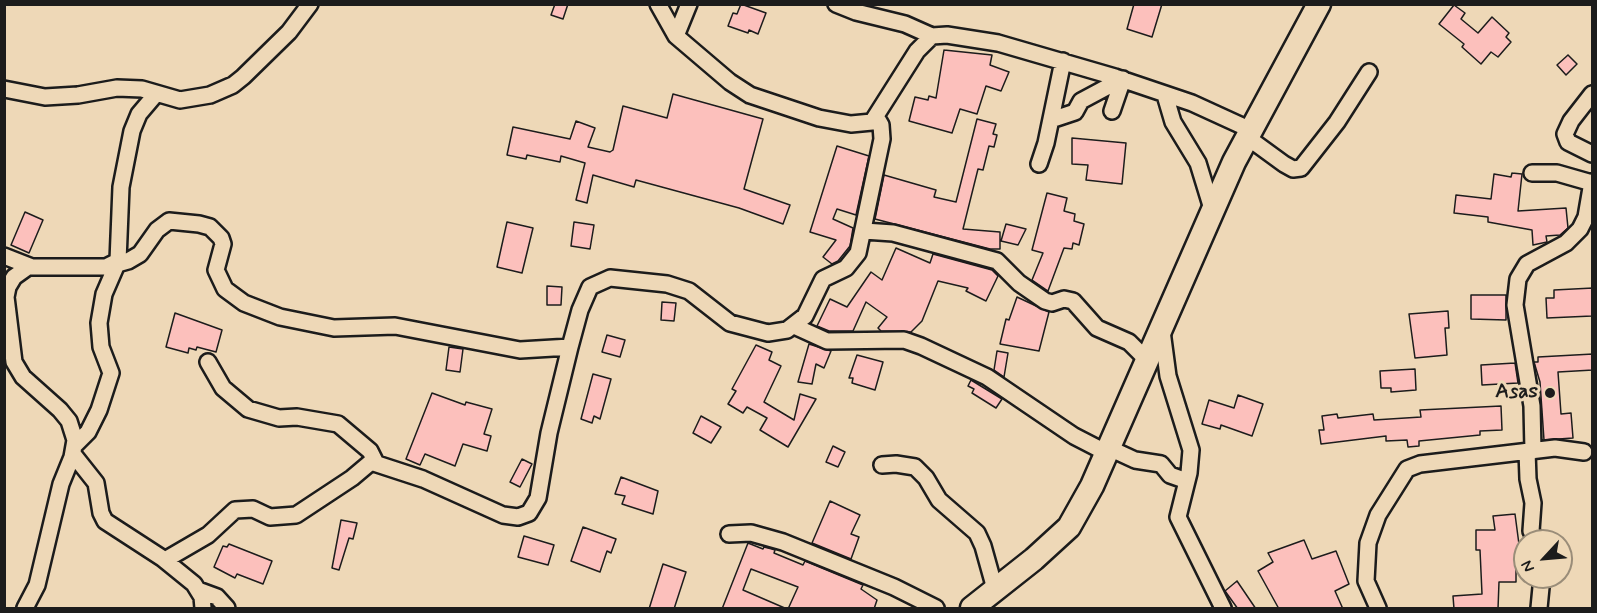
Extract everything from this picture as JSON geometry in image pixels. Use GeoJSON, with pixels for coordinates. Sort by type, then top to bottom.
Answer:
{"type":"FeatureCollection","features":[{"type":"Feature","properties":{"kind":"street"},"geometry":{"type":"LineString","coordinates":[[4,88],[45,97],[78,96],[117,88],[141,89],[186,100],[210,95],[233,86],[289,32],[310,4]]}},
{"type":"Feature","properties":{"kind":"street"},"geometry":{"type":"LineString","coordinates":[[658,4],[676,36],[707,65],[750,94],[819,118],[851,124],[862,124],[877,118],[917,51],[932,36]]}},
{"type":"Feature","properties":{"kind":"street"},"geometry":{"type":"LineString","coordinates":[[676,36],[689,4]]}},
{"type":"Feature","properties":{"kind":"street"},"geometry":{"type":"LineString","coordinates":[[836,4],[856,12],[905,24],[932,36],[965,37],[1063,61],[1192,103],[1249,134],[1293,169],[1301,168],[1337,122],[1369,72]]}},
{"type":"Feature","properties":{"kind":"street"},"geometry":{"type":"LineString","coordinates":[[972,609],[994,589],[1034,560],[1069,527],[1092,486],[1146,359],[1162,331],[1249,134],[1319,4]]}},
{"type":"Feature","properties":{"kind":"street"},"geometry":{"type":"LineString","coordinates":[[1039,164],[1063,61]]}},
{"type":"Feature","properties":{"kind":"street"},"geometry":{"type":"LineString","coordinates":[[1112,111],[1119,78]]}},
{"type":"Feature","properties":{"kind":"street"},"geometry":{"type":"LineString","coordinates":[[1051,120],[1075,112],[1081,101],[1119,78]]}},
{"type":"Feature","properties":{"kind":"street"},"geometry":{"type":"LineString","coordinates":[[25,609],[37,585],[61,484],[74,450],[88,432],[109,381],[111,373],[101,347],[99,323],[104,294],[119,254],[121,187],[132,131],[139,114],[156,94]]}},
{"type":"Feature","properties":{"kind":"street"},"geometry":{"type":"LineString","coordinates":[[1593,94],[1571,121],[1565,134],[1568,142],[1593,154]]}},
{"type":"Feature","properties":{"kind":"street"},"geometry":{"type":"LineString","coordinates":[[1165,95],[1173,122],[1198,163],[1213,212]]}},
{"type":"Feature","properties":{"kind":"street"},"geometry":{"type":"LineString","coordinates":[[208,362],[223,388],[248,409],[279,417],[297,417],[338,424],[370,451],[375,461],[503,514],[518,517],[529,513],[538,498],[549,433],[585,294],[594,284],[610,278],[676,286],[689,291],[719,317],[752,330],[777,333],[794,326],[805,316],[823,279],[846,268],[855,259],[864,231],[882,139],[882,125],[877,118]]}},
{"type":"Feature","properties":{"kind":"street"},"geometry":{"type":"LineString","coordinates":[[1531,529],[1533,503],[1528,479],[1532,406],[1515,305],[1518,279],[1527,264],[1566,243],[1580,228],[1586,217],[1592,182],[1557,173],[1532,173]]}},
{"type":"Feature","properties":{"kind":"street"},"geometry":{"type":"LineString","coordinates":[[4,256],[32,267],[90,268],[115,264],[128,261],[140,254],[157,230],[169,221],[199,224],[210,227],[221,238],[222,244],[216,270],[225,289],[244,303],[280,317],[334,328],[395,326],[520,350],[570,347]]}},
{"type":"Feature","properties":{"kind":"street"},"geometry":{"type":"LineString","coordinates":[[864,231],[893,233],[997,261],[1019,284],[1045,301],[1052,303],[1064,299],[1073,301],[1097,328],[1129,342],[1146,359]]}},
{"type":"Feature","properties":{"kind":"street"},"geometry":{"type":"LineString","coordinates":[[32,267],[14,277],[6,297],[14,362],[24,377],[51,400],[69,421],[74,433],[74,450],[96,483],[101,513],[105,521],[165,560],[198,590],[217,597],[227,609]]}},
{"type":"Feature","properties":{"kind":"street"},"geometry":{"type":"LineString","coordinates":[[794,326],[827,341],[904,340],[921,346],[942,358],[978,372],[1074,436],[1135,460],[1158,462],[1170,475],[1187,481]]}},
{"type":"Feature","properties":{"kind":"street"},"geometry":{"type":"LineString","coordinates":[[1162,331],[1175,406],[1190,441],[1191,459],[1179,510],[1179,523],[1223,609]]}},
{"type":"Feature","properties":{"kind":"street"},"geometry":{"type":"LineString","coordinates":[[1378,609],[1366,581],[1368,543],[1378,514],[1402,473],[1420,464],[1555,448],[1584,452]]}},
{"type":"Feature","properties":{"kind":"street"},"geometry":{"type":"LineString","coordinates":[[165,560],[208,535],[235,510],[254,509],[270,517],[291,517],[348,481],[365,465],[375,461]]}},
{"type":"Feature","properties":{"kind":"street"},"geometry":{"type":"LineString","coordinates":[[882,465],[896,464],[915,467],[926,478],[939,500],[977,533],[986,555],[994,589]]}},
{"type":"Feature","properties":{"kind":"street"},"geometry":{"type":"LineString","coordinates":[[729,534],[751,533],[783,542],[894,587],[936,609]]}},
{"type":"Feature","properties":{"kind":"street"},"geometry":{"type":"LineString","coordinates":[[1539,609],[1541,589]]}},
{"type":"Feature","properties":{"kind":"street"},"geometry":{"type":"LineString","coordinates":[[198,590],[203,609]]}},
{"type":"Feature","properties":{"kind":"building"},"geometry":{"type":"Polygon","coordinates":[[[555,4],[568,4],[563,19],[551,15],[555,4]]]}},
{"type":"Feature","properties":{"kind":"building"},"geometry":{"type":"Polygon","coordinates":[[[741,4],[766,13],[758,34],[728,26],[733,13],[737,14],[741,4]]]}},
{"type":"Feature","properties":{"kind":"building"},"geometry":{"type":"Polygon","coordinates":[[[1134,4],[1162,4],[1152,37],[1127,29],[1134,4]]]}},
{"type":"Feature","properties":{"kind":"building"},"geometry":{"type":"Polygon","coordinates":[[[1454,5],[1465,13],[1461,19],[1478,33],[1492,17],[1509,33],[1506,37],[1511,42],[1498,57],[1491,52],[1481,64],[1462,47],[1464,44],[1439,24],[1454,5]]]}},
{"type":"Feature","properties":{"kind":"building"},"geometry":{"type":"Polygon","coordinates":[[[944,50],[992,55],[990,65],[1009,72],[1001,91],[986,86],[977,114],[960,109],[952,133],[909,121],[915,97],[928,100],[929,96],[936,98],[944,50]]]}},
{"type":"Feature","properties":{"kind":"building"},"geometry":{"type":"Polygon","coordinates":[[[1568,55],[1577,64],[1566,75],[1557,65],[1568,55]]]}},
{"type":"Feature","properties":{"kind":"building"},"geometry":{"type":"Polygon","coordinates":[[[673,94],[763,119],[744,189],[790,205],[783,224],[739,208],[636,180],[634,187],[593,175],[587,203],[576,200],[585,163],[561,156],[560,162],[527,155],[526,159],[507,155],[513,127],[570,139],[576,121],[595,128],[588,147],[610,152],[613,150],[623,106],[667,118],[673,94]]]}},
{"type":"Feature","properties":{"kind":"building"},"geometry":{"type":"Polygon","coordinates":[[[977,119],[996,124],[993,134],[997,135],[994,147],[989,146],[983,170],[978,169],[963,229],[1000,232],[1000,249],[990,249],[875,219],[884,175],[936,190],[934,197],[956,202],[977,119]]]}},
{"type":"Feature","properties":{"kind":"building"},"geometry":{"type":"Polygon","coordinates":[[[1072,138],[1126,143],[1122,184],[1086,180],[1088,165],[1072,164],[1072,138]]]}},
{"type":"Feature","properties":{"kind":"building"},"geometry":{"type":"Polygon","coordinates":[[[837,146],[869,156],[856,215],[837,209],[833,219],[853,228],[850,246],[838,261],[832,264],[823,257],[836,240],[810,232],[837,146]]]}},
{"type":"Feature","properties":{"kind":"building"},"geometry":{"type":"Polygon","coordinates":[[[1512,173],[1522,174],[1518,211],[1566,208],[1568,228],[1560,235],[1546,236],[1547,242],[1533,245],[1532,230],[1488,222],[1488,217],[1454,213],[1456,195],[1491,199],[1494,174],[1511,177],[1512,173]]]}},
{"type":"Feature","properties":{"kind":"building"},"geometry":{"type":"Polygon","coordinates":[[[1047,193],[1067,198],[1064,211],[1075,214],[1074,221],[1084,224],[1079,245],[1073,243],[1072,249],[1064,248],[1048,291],[1032,280],[1043,253],[1032,250],[1047,193]]]}},
{"type":"Feature","properties":{"kind":"building"},"geometry":{"type":"Polygon","coordinates":[[[25,212],[43,220],[29,253],[11,245],[25,212]]]}},
{"type":"Feature","properties":{"kind":"building"},"geometry":{"type":"Polygon","coordinates":[[[507,222],[533,228],[522,273],[497,267],[507,222]]]}},
{"type":"Feature","properties":{"kind":"building"},"geometry":{"type":"Polygon","coordinates":[[[574,222],[594,225],[590,249],[571,246],[574,222]]]}},
{"type":"Feature","properties":{"kind":"building"},"geometry":{"type":"Polygon","coordinates":[[[1006,224],[1026,229],[1018,245],[1001,241],[1006,224]]]}},
{"type":"Feature","properties":{"kind":"building"},"geometry":{"type":"Polygon","coordinates":[[[896,248],[930,263],[933,254],[992,270],[998,276],[986,301],[966,291],[968,288],[938,281],[922,321],[911,332],[881,331],[878,328],[887,317],[866,302],[853,331],[829,331],[817,326],[830,299],[847,307],[871,272],[882,280],[896,248]]]}},
{"type":"Feature","properties":{"kind":"building"},"geometry":{"type":"Polygon","coordinates":[[[547,286],[562,287],[561,305],[547,305],[547,286]]]}},
{"type":"Feature","properties":{"kind":"building"},"geometry":{"type":"Polygon","coordinates":[[[1593,288],[1592,316],[1547,318],[1546,298],[1554,298],[1554,290],[1593,288]]]}},
{"type":"Feature","properties":{"kind":"building"},"geometry":{"type":"Polygon","coordinates":[[[1471,295],[1506,295],[1506,320],[1471,319],[1471,295]]]}},
{"type":"Feature","properties":{"kind":"building"},"geometry":{"type":"Polygon","coordinates":[[[1017,297],[1049,312],[1039,351],[1000,344],[1006,319],[1009,320],[1017,297]]]}},
{"type":"Feature","properties":{"kind":"building"},"geometry":{"type":"Polygon","coordinates":[[[662,302],[676,303],[674,321],[661,320],[662,302]]]}},
{"type":"Feature","properties":{"kind":"building"},"geometry":{"type":"Polygon","coordinates":[[[1448,311],[1449,328],[1445,328],[1447,355],[1415,358],[1409,314],[1448,311]]]}},
{"type":"Feature","properties":{"kind":"building"},"geometry":{"type":"Polygon","coordinates":[[[175,313],[222,330],[216,352],[197,347],[196,350],[189,348],[188,353],[166,347],[175,313]]]}},
{"type":"Feature","properties":{"kind":"building"},"geometry":{"type":"Polygon","coordinates":[[[607,335],[625,340],[620,357],[602,352],[607,335]]]}},
{"type":"Feature","properties":{"kind":"building"},"geometry":{"type":"Polygon","coordinates":[[[809,344],[831,351],[824,368],[816,364],[812,384],[798,382],[809,344]]]}},
{"type":"Feature","properties":{"kind":"building"},"geometry":{"type":"Polygon","coordinates":[[[756,345],[772,352],[769,360],[781,366],[764,402],[794,420],[800,394],[816,399],[788,447],[760,430],[767,418],[747,407],[743,413],[728,404],[736,391],[732,389],[756,345]]]}},
{"type":"Feature","properties":{"kind":"building"},"geometry":{"type":"Polygon","coordinates":[[[449,347],[463,349],[460,372],[446,370],[449,347]]]}},
{"type":"Feature","properties":{"kind":"building"},"geometry":{"type":"Polygon","coordinates":[[[997,351],[1008,353],[1004,377],[994,370],[997,351]]]}},
{"type":"Feature","properties":{"kind":"building","name":"Asas"},"geometry":{"type":"Polygon","coordinates":[[[1593,354],[1593,370],[1558,372],[1561,414],[1571,413],[1573,438],[1544,440],[1540,382],[1534,362],[1538,362],[1538,357],[1593,354]]]}},
{"type":"Feature","properties":{"kind":"building"},"geometry":{"type":"Polygon","coordinates":[[[857,355],[883,362],[875,390],[852,383],[853,378],[849,378],[857,355]]]}},
{"type":"Feature","properties":{"kind":"building"},"geometry":{"type":"Polygon","coordinates":[[[1515,363],[1518,383],[1482,385],[1481,365],[1515,363]]]}},
{"type":"Feature","properties":{"kind":"building"},"geometry":{"type":"Polygon","coordinates":[[[1415,369],[1416,390],[1391,392],[1391,388],[1381,388],[1380,371],[1415,369]]]}},
{"type":"Feature","properties":{"kind":"building"},"geometry":{"type":"Polygon","coordinates":[[[593,374],[611,379],[600,419],[594,416],[592,423],[581,419],[593,374]]]}},
{"type":"Feature","properties":{"kind":"building"},"geometry":{"type":"Polygon","coordinates":[[[971,380],[1002,399],[996,408],[972,393],[974,389],[968,386],[971,380]]]}},
{"type":"Feature","properties":{"kind":"building"},"geometry":{"type":"Polygon","coordinates":[[[432,393],[465,405],[466,402],[492,409],[484,434],[491,436],[487,451],[463,444],[455,466],[425,454],[420,465],[406,459],[432,393]]]}},
{"type":"Feature","properties":{"kind":"building"},"geometry":{"type":"Polygon","coordinates":[[[1238,395],[1263,404],[1252,436],[1221,425],[1220,429],[1202,424],[1209,400],[1234,408],[1238,395]]]}},
{"type":"Feature","properties":{"kind":"building"},"geometry":{"type":"Polygon","coordinates":[[[1501,406],[1502,430],[1480,431],[1480,435],[1419,441],[1419,446],[1408,447],[1407,440],[1386,441],[1386,436],[1321,444],[1319,430],[1324,430],[1322,416],[1337,414],[1338,418],[1373,414],[1374,420],[1421,417],[1420,410],[1501,406]]]}},
{"type":"Feature","properties":{"kind":"building"},"geometry":{"type":"Polygon","coordinates":[[[701,416],[721,427],[711,443],[693,433],[701,416]]]}},
{"type":"Feature","properties":{"kind":"building"},"geometry":{"type":"Polygon","coordinates":[[[833,446],[845,452],[838,467],[826,462],[833,446]]]}},
{"type":"Feature","properties":{"kind":"building"},"geometry":{"type":"Polygon","coordinates":[[[522,459],[532,464],[520,487],[510,482],[522,459]]]}},
{"type":"Feature","properties":{"kind":"building"},"geometry":{"type":"Polygon","coordinates":[[[621,477],[658,491],[653,514],[622,504],[625,496],[615,494],[621,477]]]}},
{"type":"Feature","properties":{"kind":"building"},"geometry":{"type":"Polygon","coordinates":[[[830,501],[860,515],[851,534],[859,537],[851,559],[812,543],[830,501]]]}},
{"type":"Feature","properties":{"kind":"building"},"geometry":{"type":"Polygon","coordinates":[[[1515,514],[1517,529],[1513,529],[1513,582],[1499,582],[1498,609],[1454,609],[1453,596],[1482,594],[1480,550],[1476,550],[1476,530],[1495,530],[1493,516],[1515,514]]]}},
{"type":"Feature","properties":{"kind":"building"},"geometry":{"type":"Polygon","coordinates":[[[341,520],[357,523],[353,539],[349,538],[339,570],[332,568],[341,520]]]}},
{"type":"Feature","properties":{"kind":"building"},"geometry":{"type":"Polygon","coordinates":[[[583,527],[616,539],[611,553],[607,551],[600,572],[571,561],[583,527]]]}},
{"type":"Feature","properties":{"kind":"building"},"geometry":{"type":"Polygon","coordinates":[[[524,536],[554,545],[548,565],[518,557],[524,536]]]}},
{"type":"Feature","properties":{"kind":"building"},"geometry":{"type":"Polygon","coordinates":[[[1304,540],[1312,559],[1336,551],[1349,584],[1335,591],[1343,609],[1279,609],[1258,571],[1273,562],[1268,553],[1304,540]]]}},
{"type":"Feature","properties":{"kind":"building"},"geometry":{"type":"Polygon","coordinates":[[[748,543],[763,549],[764,547],[775,550],[774,553],[803,565],[805,561],[863,585],[861,589],[877,600],[874,609],[788,609],[798,587],[751,569],[743,590],[787,609],[722,609],[748,543]]]}},
{"type":"Feature","properties":{"kind":"building"},"geometry":{"type":"Polygon","coordinates":[[[229,544],[272,561],[263,584],[237,574],[235,578],[214,567],[223,546],[227,547],[229,544]]]}},
{"type":"Feature","properties":{"kind":"building"},"geometry":{"type":"Polygon","coordinates":[[[663,564],[686,572],[674,609],[649,609],[663,564]]]}},
{"type":"Feature","properties":{"kind":"building"},"geometry":{"type":"Polygon","coordinates":[[[1237,581],[1256,609],[1238,609],[1225,591],[1237,581]]]}},
{"type":"Feature","properties":{"kind":"place","name":"Asas"},"geometry":{"type":"Point","coordinates":[1550,393]}}]}
